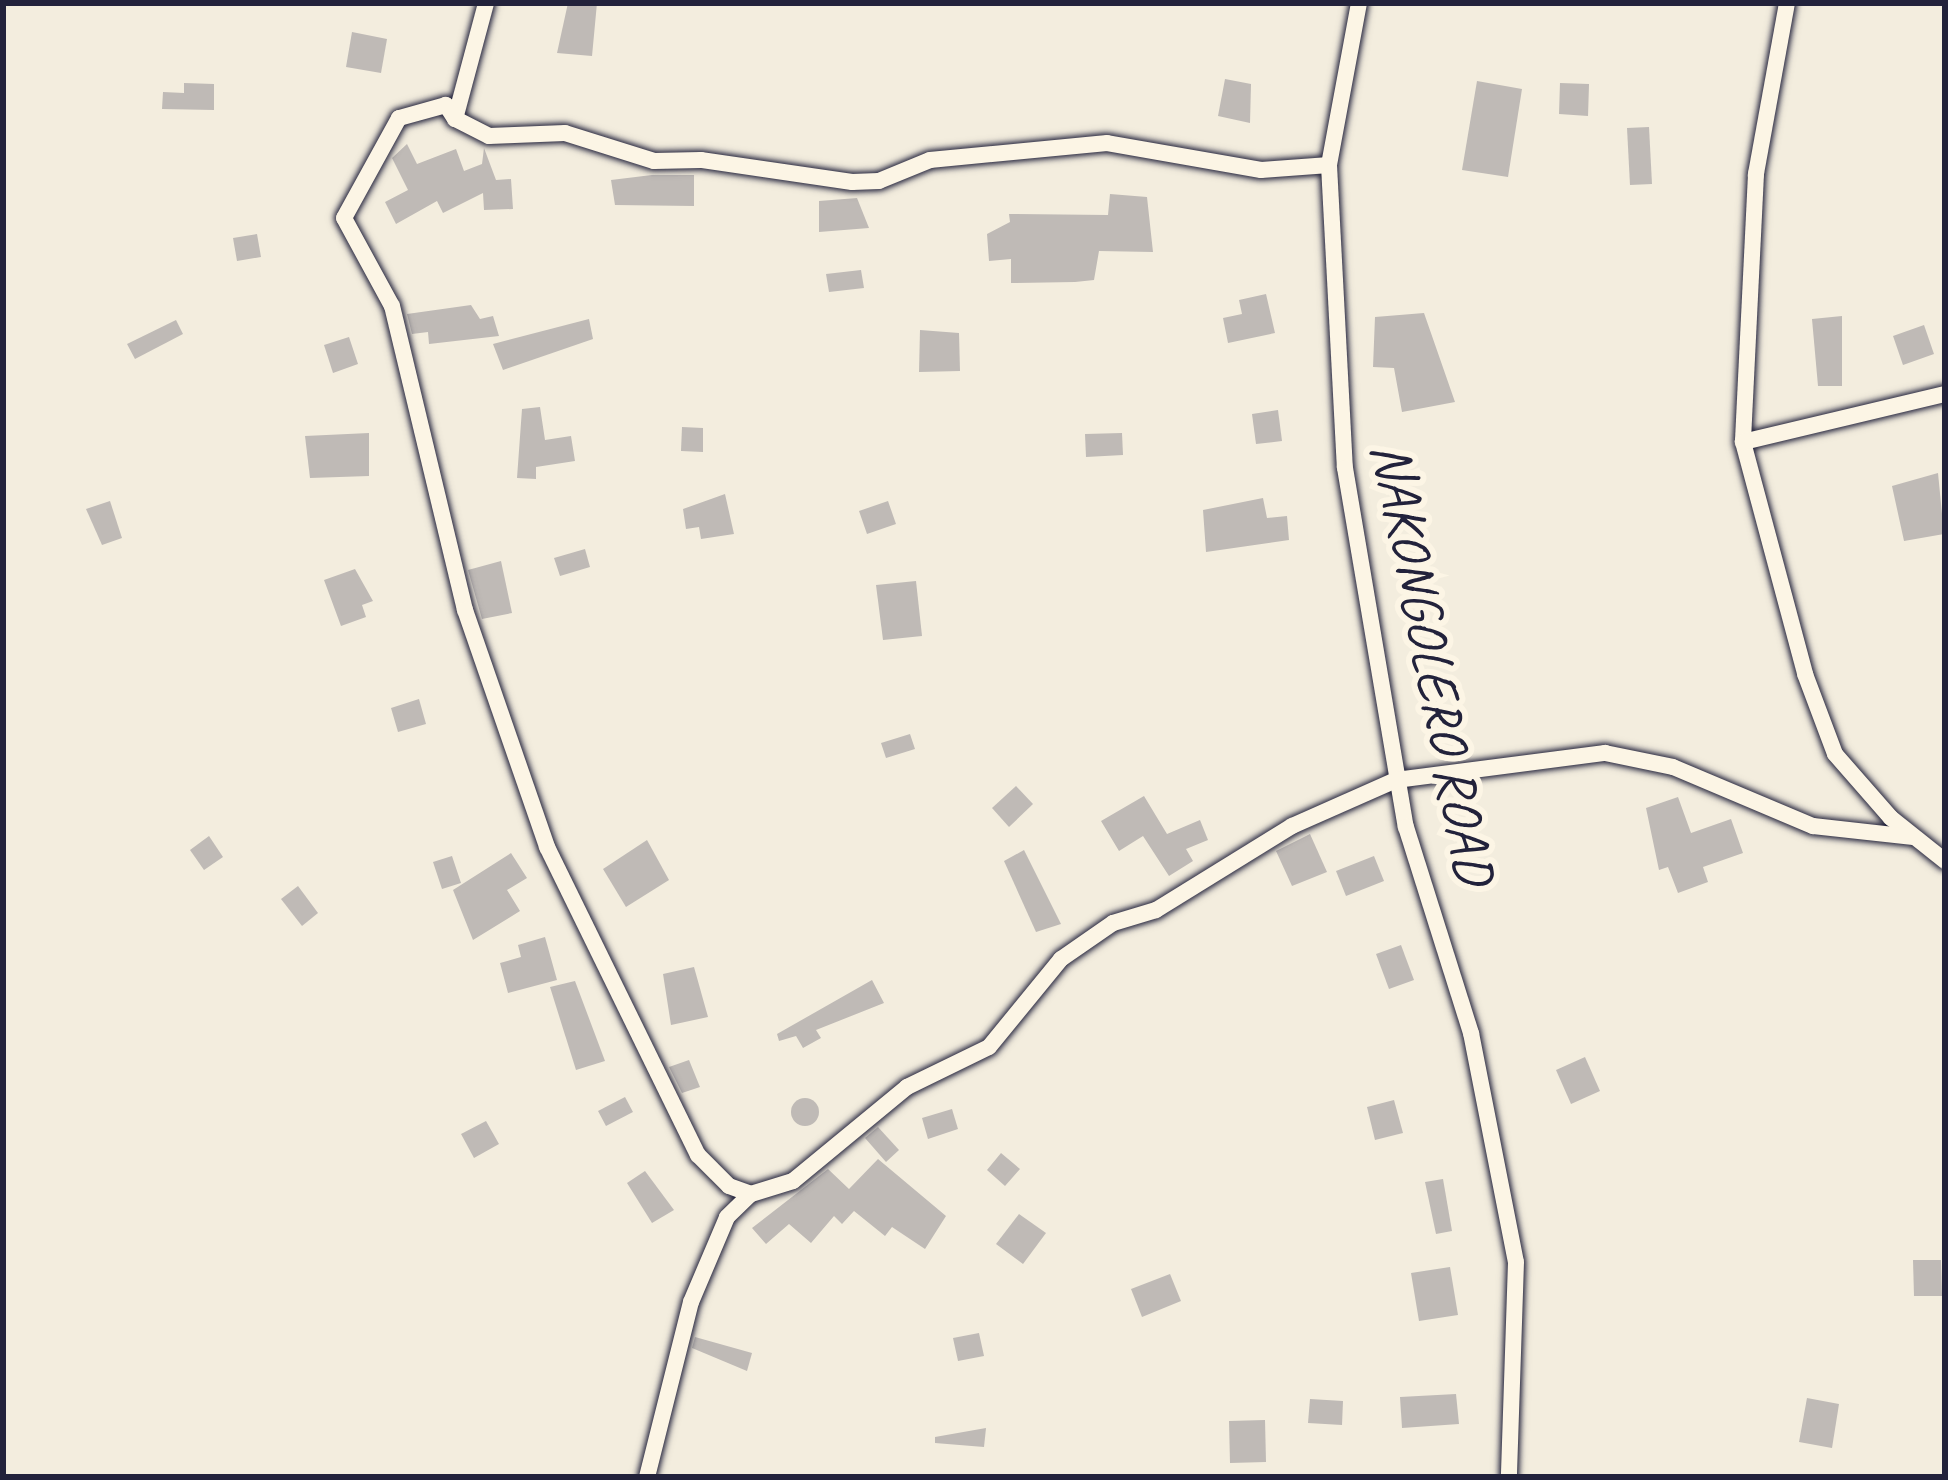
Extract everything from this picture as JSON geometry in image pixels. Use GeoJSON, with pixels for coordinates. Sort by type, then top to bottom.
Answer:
{"type":"FeatureCollection","features":[{"type":"Feature","properties":{"kind":"street"},"geometry":{"type":"LineString","coordinates":[[454,119],[486,3]]}},
{"type":"Feature","properties":{"kind":"street","name":"NAKONGOLERO ROAD"},"geometry":{"type":"LineString","coordinates":[[1359,3],[1329,165],[1345,468],[1396,780],[1471,1033],[1516,1262],[1509,1477]]}},
{"type":"Feature","properties":{"kind":"street"},"geometry":{"type":"LineString","coordinates":[[1787,3],[1756,174],[1743,442],[1805,674],[1834,754],[1913,837],[1945,860]]}},
{"type":"Feature","properties":{"kind":"street"},"geometry":{"type":"LineString","coordinates":[[751,1194],[729,1186],[698,1155],[548,847],[465,610],[392,306],[344,218],[399,118],[446,105],[454,119],[489,136],[565,134],[654,161],[701,160],[851,182],[879,181],[930,160],[1107,143],[1261,170],[1329,165]]}},
{"type":"Feature","properties":{"kind":"street"},"geometry":{"type":"LineString","coordinates":[[1743,442],[1945,394]]}},
{"type":"Feature","properties":{"kind":"street"},"geometry":{"type":"LineString","coordinates":[[646,1477],[691,1301],[728,1217],[751,1194],[793,1181],[908,1088],[989,1047],[1061,959],[1113,923],[1156,910],[1292,826],[1396,780],[1605,753],[1673,767],[1813,826],[1913,837]]}},
{"type":"Feature","properties":{"kind":"building"},"geometry":{"type":"Polygon","coordinates":[[[568,3],[597,3],[592,56],[557,53],[568,3]]]}},
{"type":"Feature","properties":{"kind":"building"},"geometry":{"type":"Polygon","coordinates":[[[352,32],[387,39],[381,73],[346,67],[352,32]]]}},
{"type":"Feature","properties":{"kind":"building"},"geometry":{"type":"Polygon","coordinates":[[[1225,79],[1251,84],[1250,123],[1218,116],[1225,79]]]}},
{"type":"Feature","properties":{"kind":"building"},"geometry":{"type":"Polygon","coordinates":[[[1477,81],[1522,89],[1508,177],[1462,170],[1477,81]]]}},
{"type":"Feature","properties":{"kind":"building"},"geometry":{"type":"Polygon","coordinates":[[[184,83],[214,84],[214,110],[162,109],[163,92],[184,93],[184,83]]]}},
{"type":"Feature","properties":{"kind":"building"},"geometry":{"type":"Polygon","coordinates":[[[1560,83],[1589,84],[1588,116],[1559,114],[1560,83]]]}},
{"type":"Feature","properties":{"kind":"building"},"geometry":{"type":"Polygon","coordinates":[[[1649,127],[1652,184],[1630,185],[1627,128],[1649,127]]]}},
{"type":"Feature","properties":{"kind":"building"},"geometry":{"type":"Polygon","coordinates":[[[407,144],[417,164],[456,149],[464,171],[482,164],[484,148],[496,180],[511,179],[513,209],[484,210],[483,193],[443,213],[437,201],[396,224],[385,202],[408,190],[392,158],[407,144]]]}},
{"type":"Feature","properties":{"kind":"building"},"geometry":{"type":"Polygon","coordinates":[[[694,175],[694,206],[615,205],[611,180],[694,175]]]}},
{"type":"Feature","properties":{"kind":"building"},"geometry":{"type":"Polygon","coordinates":[[[1110,194],[1147,197],[1153,252],[1099,251],[1094,280],[1075,282],[1011,283],[1011,259],[989,261],[987,234],[1010,222],[1009,214],[1108,215],[1110,194]]]}},
{"type":"Feature","properties":{"kind":"building"},"geometry":{"type":"Polygon","coordinates":[[[857,198],[869,228],[819,232],[819,201],[857,198]]]}},
{"type":"Feature","properties":{"kind":"building"},"geometry":{"type":"Polygon","coordinates":[[[257,234],[261,257],[237,261],[233,238],[257,234]]]}},
{"type":"Feature","properties":{"kind":"building"},"geometry":{"type":"Polygon","coordinates":[[[861,270],[864,288],[829,292],[826,274],[861,270]]]}},
{"type":"Feature","properties":{"kind":"building"},"geometry":{"type":"Polygon","coordinates":[[[1266,294],[1275,333],[1228,343],[1223,318],[1242,314],[1239,300],[1266,294]]]}},
{"type":"Feature","properties":{"kind":"building"},"geometry":{"type":"Polygon","coordinates":[[[471,305],[480,319],[493,316],[499,336],[429,344],[428,332],[412,334],[407,314],[471,305]]]}},
{"type":"Feature","properties":{"kind":"building"},"geometry":{"type":"Polygon","coordinates":[[[1424,313],[1455,402],[1402,412],[1394,368],[1373,367],[1375,317],[1424,313]]]}},
{"type":"Feature","properties":{"kind":"building"},"geometry":{"type":"Polygon","coordinates":[[[1842,316],[1842,386],[1818,386],[1812,319],[1842,316]]]}},
{"type":"Feature","properties":{"kind":"building"},"geometry":{"type":"Polygon","coordinates":[[[589,319],[593,339],[503,370],[493,344],[589,319]]]}},
{"type":"Feature","properties":{"kind":"building"},"geometry":{"type":"Polygon","coordinates":[[[176,320],[183,334],[135,359],[127,344],[176,320]]]}},
{"type":"Feature","properties":{"kind":"building"},"geometry":{"type":"Polygon","coordinates":[[[1924,325],[1934,354],[1903,365],[1893,336],[1924,325]]]}},
{"type":"Feature","properties":{"kind":"building"},"geometry":{"type":"Polygon","coordinates":[[[920,330],[959,333],[960,371],[919,372],[920,330]]]}},
{"type":"Feature","properties":{"kind":"building"},"geometry":{"type":"Polygon","coordinates":[[[349,337],[358,364],[333,373],[324,345],[349,337]]]}},
{"type":"Feature","properties":{"kind":"building"},"geometry":{"type":"Polygon","coordinates":[[[540,407],[545,440],[571,436],[575,461],[536,467],[536,479],[517,478],[522,409],[540,407]]]}},
{"type":"Feature","properties":{"kind":"building"},"geometry":{"type":"Polygon","coordinates":[[[1278,410],[1282,441],[1256,444],[1252,414],[1278,410]]]}},
{"type":"Feature","properties":{"kind":"building"},"geometry":{"type":"Polygon","coordinates":[[[682,427],[703,428],[703,452],[681,451],[682,427]]]}},
{"type":"Feature","properties":{"kind":"building"},"geometry":{"type":"Polygon","coordinates":[[[369,433],[369,476],[310,478],[305,436],[369,433]]]}},
{"type":"Feature","properties":{"kind":"building"},"geometry":{"type":"Polygon","coordinates":[[[1122,433],[1123,455],[1086,457],[1085,434],[1122,433]]]}},
{"type":"Feature","properties":{"kind":"building"},"geometry":{"type":"Polygon","coordinates":[[[1938,473],[1944,534],[1904,541],[1892,486],[1938,473]]]}},
{"type":"Feature","properties":{"kind":"building"},"geometry":{"type":"Polygon","coordinates":[[[725,494],[734,534],[701,539],[699,527],[686,529],[683,509],[725,494]]]}},
{"type":"Feature","properties":{"kind":"building"},"geometry":{"type":"Polygon","coordinates":[[[1263,498],[1267,518],[1287,516],[1289,540],[1206,552],[1203,510],[1263,498]]]}},
{"type":"Feature","properties":{"kind":"building"},"geometry":{"type":"Polygon","coordinates":[[[110,501],[122,538],[102,545],[86,509],[110,501]]]}},
{"type":"Feature","properties":{"kind":"building"},"geometry":{"type":"Polygon","coordinates":[[[888,501],[896,524],[867,534],[859,511],[888,501]]]}},
{"type":"Feature","properties":{"kind":"building"},"geometry":{"type":"Polygon","coordinates":[[[585,549],[590,567],[560,576],[554,558],[585,549]]]}},
{"type":"Feature","properties":{"kind":"building"},"geometry":{"type":"Polygon","coordinates":[[[501,561],[512,613],[482,619],[468,570],[501,561]]]}},
{"type":"Feature","properties":{"kind":"building"},"geometry":{"type":"Polygon","coordinates":[[[355,569],[373,601],[362,605],[366,617],[341,626],[324,580],[355,569]]]}},
{"type":"Feature","properties":{"kind":"building"},"geometry":{"type":"Polygon","coordinates":[[[916,581],[922,636],[883,640],[876,585],[916,581]]]}},
{"type":"Feature","properties":{"kind":"building"},"geometry":{"type":"Polygon","coordinates":[[[419,699],[426,724],[398,732],[391,708],[419,699]]]}},
{"type":"Feature","properties":{"kind":"building"},"geometry":{"type":"Polygon","coordinates":[[[910,734],[915,749],[886,758],[881,743],[910,734]]]}},
{"type":"Feature","properties":{"kind":"building"},"geometry":{"type":"Polygon","coordinates":[[[1016,786],[1033,804],[1009,827],[992,808],[1016,786]]]}},
{"type":"Feature","properties":{"kind":"building"},"geometry":{"type":"Polygon","coordinates":[[[1144,796],[1167,834],[1200,820],[1208,840],[1186,849],[1193,861],[1169,876],[1143,836],[1119,851],[1101,821],[1144,796]]]}},
{"type":"Feature","properties":{"kind":"building"},"geometry":{"type":"Polygon","coordinates":[[[1678,797],[1691,833],[1731,819],[1743,853],[1703,867],[1708,882],[1678,893],[1668,867],[1659,870],[1646,808],[1678,797]]]}},
{"type":"Feature","properties":{"kind":"building"},"geometry":{"type":"Polygon","coordinates":[[[1310,834],[1327,872],[1292,886],[1276,851],[1310,834]]]}},
{"type":"Feature","properties":{"kind":"building"},"geometry":{"type":"Polygon","coordinates":[[[209,836],[223,857],[204,870],[190,850],[209,836]]]}},
{"type":"Feature","properties":{"kind":"building"},"geometry":{"type":"Polygon","coordinates":[[[647,840],[669,880],[626,907],[603,869],[647,840]]]}},
{"type":"Feature","properties":{"kind":"building"},"geometry":{"type":"Polygon","coordinates":[[[1024,850],[1061,924],[1036,932],[1004,861],[1024,850]]]}},
{"type":"Feature","properties":{"kind":"building"},"geometry":{"type":"Polygon","coordinates":[[[511,853],[527,878],[507,890],[520,911],[473,940],[453,890],[511,853]]]}},
{"type":"Feature","properties":{"kind":"building"},"geometry":{"type":"Polygon","coordinates":[[[452,856],[461,883],[442,889],[433,862],[452,856]]]}},
{"type":"Feature","properties":{"kind":"building"},"geometry":{"type":"Polygon","coordinates":[[[1374,856],[1384,881],[1346,896],[1336,871],[1374,856]]]}},
{"type":"Feature","properties":{"kind":"building"},"geometry":{"type":"Polygon","coordinates":[[[298,886],[318,913],[302,926],[281,899],[298,886]]]}},
{"type":"Feature","properties":{"kind":"building"},"geometry":{"type":"Polygon","coordinates":[[[545,937],[557,980],[508,993],[500,963],[521,957],[518,945],[545,937]]]}},
{"type":"Feature","properties":{"kind":"building"},"geometry":{"type":"Polygon","coordinates":[[[1401,945],[1414,980],[1389,989],[1376,954],[1401,945]]]}},
{"type":"Feature","properties":{"kind":"building"},"geometry":{"type":"Polygon","coordinates":[[[694,967],[708,1017],[671,1025],[663,974],[694,967]]]}},
{"type":"Feature","properties":{"kind":"building"},"geometry":{"type":"Polygon","coordinates":[[[872,980],[884,1003],[816,1030],[821,1038],[803,1048],[796,1036],[779,1041],[777,1034],[872,980]]]}},
{"type":"Feature","properties":{"kind":"building"},"geometry":{"type":"Polygon","coordinates":[[[575,981],[605,1061],[576,1070],[550,987],[575,981]]]}},
{"type":"Feature","properties":{"kind":"building"},"geometry":{"type":"Polygon","coordinates":[[[1585,1057],[1600,1091],[1571,1104],[1556,1070],[1585,1057]]]}},
{"type":"Feature","properties":{"kind":"building"},"geometry":{"type":"Polygon","coordinates":[[[689,1060],[700,1087],[682,1093],[669,1067],[689,1060]]]}},
{"type":"Feature","properties":{"kind":"building"},"geometry":{"type":"Polygon","coordinates":[[[625,1097],[633,1112],[606,1126],[598,1111],[625,1097]]]}},
{"type":"Feature","properties":{"kind":"building"},"geometry":{"type":"Polygon","coordinates":[[[805,1098],[815,1102],[819,1112],[815,1122],[805,1126],[795,1122],[791,1112],[795,1102],[805,1098]]]}},
{"type":"Feature","properties":{"kind":"building"},"geometry":{"type":"Polygon","coordinates":[[[1394,1100],[1403,1133],[1375,1140],[1367,1107],[1394,1100]]]}},
{"type":"Feature","properties":{"kind":"building"},"geometry":{"type":"Polygon","coordinates":[[[952,1109],[958,1129],[928,1139],[922,1118],[952,1109]]]}},
{"type":"Feature","properties":{"kind":"building"},"geometry":{"type":"Polygon","coordinates":[[[486,1121],[499,1144],[474,1158],[461,1134],[486,1121]]]}},
{"type":"Feature","properties":{"kind":"building"},"geometry":{"type":"Polygon","coordinates":[[[878,1127],[899,1150],[886,1162],[865,1138],[878,1127]]]}},
{"type":"Feature","properties":{"kind":"building"},"geometry":{"type":"Polygon","coordinates":[[[1001,1153],[1020,1169],[1005,1186],[987,1170],[1001,1153]]]}},
{"type":"Feature","properties":{"kind":"building"},"geometry":{"type":"Polygon","coordinates":[[[878,1159],[946,1216],[925,1249],[892,1227],[885,1236],[854,1211],[842,1224],[834,1216],[811,1243],[789,1224],[766,1244],[752,1228],[828,1169],[849,1189],[878,1159]]]}},
{"type":"Feature","properties":{"kind":"building"},"geometry":{"type":"Polygon","coordinates":[[[645,1171],[674,1210],[652,1223],[627,1183],[645,1171]]]}},
{"type":"Feature","properties":{"kind":"building"},"geometry":{"type":"Polygon","coordinates":[[[1443,1179],[1452,1231],[1436,1234],[1425,1182],[1443,1179]]]}},
{"type":"Feature","properties":{"kind":"building"},"geometry":{"type":"Polygon","coordinates":[[[1019,1214],[1046,1233],[1023,1264],[996,1244],[1019,1214]]]}},
{"type":"Feature","properties":{"kind":"building"},"geometry":{"type":"Polygon","coordinates":[[[1913,1260],[1941,1260],[1942,1296],[1914,1296],[1913,1260]]]}},
{"type":"Feature","properties":{"kind":"building"},"geometry":{"type":"Polygon","coordinates":[[[1450,1267],[1458,1315],[1419,1321],[1411,1273],[1450,1267]]]}},
{"type":"Feature","properties":{"kind":"building"},"geometry":{"type":"Polygon","coordinates":[[[1170,1274],[1181,1301],[1142,1317],[1131,1289],[1170,1274]]]}},
{"type":"Feature","properties":{"kind":"building"},"geometry":{"type":"Polygon","coordinates":[[[979,1333],[984,1356],[958,1361],[953,1338],[979,1333]]]}},
{"type":"Feature","properties":{"kind":"building"},"geometry":{"type":"Polygon","coordinates":[[[695,1337],[752,1353],[747,1371],[692,1348],[695,1337]]]}},
{"type":"Feature","properties":{"kind":"building"},"geometry":{"type":"Polygon","coordinates":[[[1456,1394],[1459,1424],[1402,1428],[1400,1397],[1456,1394]]]}},
{"type":"Feature","properties":{"kind":"building"},"geometry":{"type":"Polygon","coordinates":[[[1807,1398],[1839,1404],[1832,1448],[1799,1442],[1807,1398]]]}},
{"type":"Feature","properties":{"kind":"building"},"geometry":{"type":"Polygon","coordinates":[[[1310,1399],[1343,1401],[1342,1425],[1308,1423],[1310,1399]]]}},
{"type":"Feature","properties":{"kind":"building"},"geometry":{"type":"Polygon","coordinates":[[[1265,1420],[1266,1462],[1230,1463],[1229,1421],[1265,1420]]]}},
{"type":"Feature","properties":{"kind":"building"},"geometry":{"type":"Polygon","coordinates":[[[986,1428],[984,1447],[935,1443],[935,1437],[986,1428]]]}}]}
